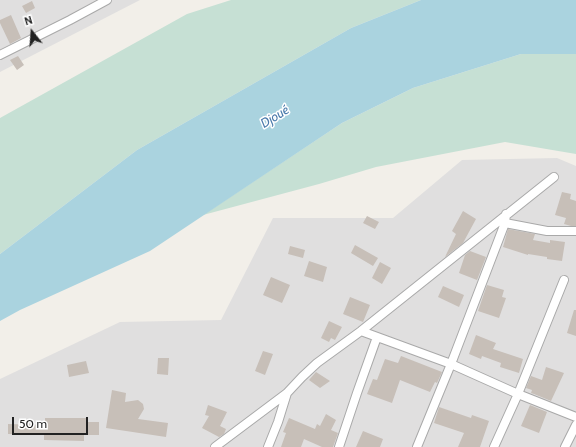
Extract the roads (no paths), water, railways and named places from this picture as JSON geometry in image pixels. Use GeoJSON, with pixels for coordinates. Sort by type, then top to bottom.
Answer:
{"type":"FeatureCollection","features":[{"type":"Feature","properties":{"kind":"street"},"geometry":{"type":"LineString","coordinates":[[0,55],[107,0]]}},
{"type":"Feature","properties":{"kind":"street"},"geometry":{"type":"LineString","coordinates":[[215,447],[287,393],[317,362],[361,331],[506,219],[554,177]]}},
{"type":"Feature","properties":{"kind":"street"},"geometry":{"type":"LineString","coordinates":[[506,219],[547,231],[576,231]]}},
{"type":"Feature","properties":{"kind":"street"},"geometry":{"type":"LineString","coordinates":[[417,447],[451,364],[506,219]]}},
{"type":"Feature","properties":{"kind":"street"},"geometry":{"type":"LineString","coordinates":[[494,447],[518,394],[564,280]]}},
{"type":"Feature","properties":{"kind":"street"},"geometry":{"type":"LineString","coordinates":[[361,331],[451,364],[518,394],[576,417]]}},
{"type":"Feature","properties":{"kind":"street"},"geometry":{"type":"LineString","coordinates":[[340,447],[377,337]]}},
{"type":"Feature","properties":{"kind":"street"},"geometry":{"type":"LineString","coordinates":[[268,447],[287,393]]}},
{"type":"Feature","properties":{"kind":"street"},"geometry":{"type":"LineString","coordinates":[[565,447],[576,425]]}},
{"type":"Feature","properties":{"kind":"water","name":"Djoué"},"geometry":{"type":"Polygon","coordinates":[[[421,0],[576,0],[576,54],[521,54],[413,88],[342,123],[150,251],[20,310],[0,321],[0,254],[137,150],[351,28],[421,0]]]}}]}
